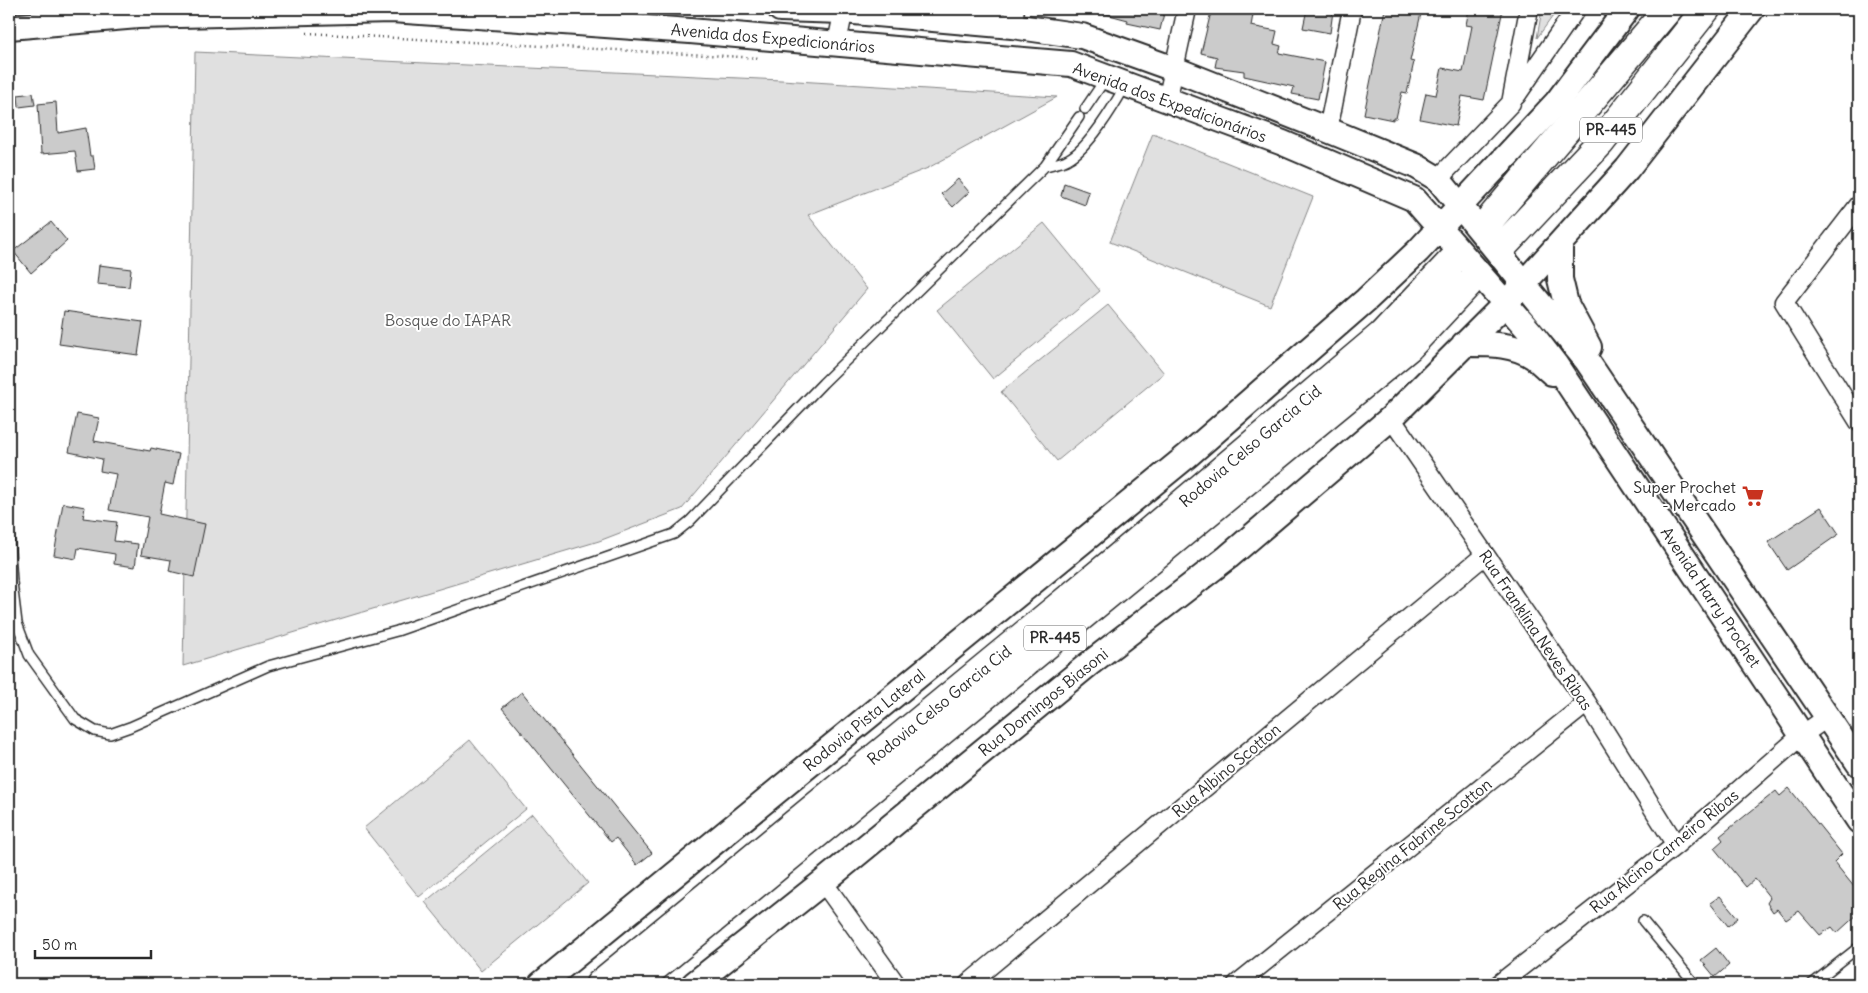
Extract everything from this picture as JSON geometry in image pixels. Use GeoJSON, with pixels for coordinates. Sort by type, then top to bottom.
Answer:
{"type":"FeatureCollection","features":[{"type":"Feature","properties":{"kind":"highway","name":"PR-445"},"geometry":{"type":"LineString","coordinates":[[1487,223],[1668,9]]}},
{"type":"Feature","properties":{"kind":"highway","name":"PR-445"},"geometry":{"type":"LineString","coordinates":[[1506,243],[1600,143],[1706,9]]}},
{"type":"Feature","properties":{"kind":"highway","name":"Rodovia Celso Garcia Cid"},"geometry":{"type":"LineString","coordinates":[[600,984],[1113,562],[1374,341],[1452,261]]}},
{"type":"Feature","properties":{"kind":"highway","name":"Rodovia Celso Garcia Cid"},"geometry":{"type":"LineString","coordinates":[[634,984],[1409,347],[1468,284]]}},
{"type":"Feature","properties":{"kind":"street","name":"Avenida dos Expedicionários"},"geometry":{"type":"LineString","coordinates":[[780,9],[1014,18],[1082,36],[1174,69],[1416,166],[1438,179],[1524,284]]}},
{"type":"Feature","properties":{"kind":"street"},"geometry":{"type":"LineString","coordinates":[[1167,101],[1186,9]]}},
{"type":"Feature","properties":{"kind":"street"},"geometry":{"type":"LineString","coordinates":[[1328,130],[1352,9]]}},
{"type":"Feature","properties":{"kind":"street"},"geometry":{"type":"LineString","coordinates":[[1511,103],[1529,9]]}},
{"type":"Feature","properties":{"kind":"street"},"geometry":{"type":"LineString","coordinates":[[1438,179],[1511,103],[1576,9]]}},
{"type":"Feature","properties":{"kind":"street"},"geometry":{"type":"LineString","coordinates":[[1418,251],[1557,102],[1626,9]]}},
{"type":"Feature","properties":{"kind":"street"},"geometry":{"type":"LineString","coordinates":[[1391,418],[1505,304],[1627,170],[1752,9]]}},
{"type":"Feature","properties":{"kind":"street","name":"Avenida dos Expedicionários"},"geometry":{"type":"LineString","coordinates":[[9,27],[138,16],[214,12],[392,10],[690,31],[1071,64],[1283,144],[1414,199],[1505,304]]}},
{"type":"Feature","properties":{"kind":"street"},"geometry":{"type":"LineString","coordinates":[[837,43],[844,10]]}},
{"type":"Feature","properties":{"kind":"street"},"geometry":{"type":"LineString","coordinates":[[1414,199],[1418,251]]}},
{"type":"Feature","properties":{"kind":"street"},"geometry":{"type":"LineString","coordinates":[[1859,205],[1784,302],[1859,422]]}},
{"type":"Feature","properties":{"kind":"street"},"geometry":{"type":"LineString","coordinates":[[1464,344],[1501,345],[1533,356],[1573,391],[1596,376],[1596,359],[1565,299],[1560,279],[1560,244]]}},
{"type":"Feature","properties":{"kind":"street","name":"Rodovia Pista Lateral"},"geometry":{"type":"LineString","coordinates":[[541,984],[1187,456],[1366,300],[1418,251]]}},
{"type":"Feature","properties":{"kind":"street","name":"Avenida Harry Prochet"},"geometry":{"type":"LineString","coordinates":[[1524,284],[1581,354],[1859,764]]}},
{"type":"Feature","properties":{"kind":"street","name":"Avenida Harry Prochet"},"geometry":{"type":"LineString","coordinates":[[1505,304],[1532,334],[1555,364],[1859,821]]}},
{"type":"Feature","properties":{"kind":"street","name":"Rua Franklina Neves Ribas"},"geometry":{"type":"LineString","coordinates":[[1391,418],[1587,703],[1676,845]]}},
{"type":"Feature","properties":{"kind":"street","name":"Rua Domingos Biasoni"},"geometry":{"type":"LineString","coordinates":[[694,984],[823,882],[1089,664],[1228,557],[1391,418]]}},
{"type":"Feature","properties":{"kind":"street","name":"Rua Albino Scotton"},"geometry":{"type":"LineString","coordinates":[[968,984],[1485,556]]}},
{"type":"Feature","properties":{"kind":"street","name":"Rua Regina Fabrine Scotton"},"geometry":{"type":"LineString","coordinates":[[1237,984],[1587,703]]}},
{"type":"Feature","properties":{"kind":"street","name":"Rua Alcino Carneiro Ribas"},"geometry":{"type":"LineString","coordinates":[[1499,984],[1676,845],[1802,735],[1828,717]]}},
{"type":"Feature","properties":{"kind":"street"},"geometry":{"type":"LineString","coordinates":[[823,882],[896,984]]}},
{"type":"Feature","properties":{"kind":"lane"},"geometry":{"type":"LineString","coordinates":[[1085,109],[1116,81]]}},
{"type":"Feature","properties":{"kind":"lane"},"geometry":{"type":"LineString","coordinates":[[1045,166],[1068,160],[1094,134],[1116,81]]}},
{"type":"Feature","properties":{"kind":"lane"},"geometry":{"type":"LineString","coordinates":[[9,536],[13,625],[29,655],[75,719],[95,731],[110,734],[268,666],[397,631],[674,534],[690,522],[823,383],[1045,166],[1079,117]]}},
{"type":"Feature","properties":{"kind":"lane"},"geometry":{"type":"LineString","coordinates":[[1643,921],[1695,984]]}},
{"type":"Feature","properties":{"kind":"lane"},"geometry":{"type":"LineString","coordinates":[[1812,984],[1859,947]]}},
{"type":"Feature","properties":{"kind":"path"},"geometry":{"type":"LineString","coordinates":[[300,33],[767,59]]}},
{"type":"Feature","properties":{"kind":"green space"},"geometry":{"type":"Polygon","coordinates":[[[1542,9],[1558,9],[1537,38],[1542,9]]]}},
{"type":"Feature","properties":{"kind":"green space","name":"Bosque do IAPAR"},"geometry":{"type":"Polygon","coordinates":[[[195,52],[781,80],[1057,97],[928,168],[808,215],[867,289],[682,509],[599,541],[183,666],[195,52]]]}},
{"type":"Feature","properties":{"kind":"green space"},"geometry":{"type":"Polygon","coordinates":[[[1153,133],[1313,197],[1270,306],[1110,242],[1153,133]]]}},
{"type":"Feature","properties":{"kind":"green space"},"geometry":{"type":"Polygon","coordinates":[[[1044,223],[1100,291],[993,379],[937,310],[1044,223]]]}},
{"type":"Feature","properties":{"kind":"green space"},"geometry":{"type":"Polygon","coordinates":[[[1108,305],[1164,373],[1057,461],[1001,392],[1108,305]]]}},
{"type":"Feature","properties":{"kind":"green space"},"geometry":{"type":"Polygon","coordinates":[[[470,740],[526,809],[419,897],[364,828],[470,740]]]}},
{"type":"Feature","properties":{"kind":"green space"},"geometry":{"type":"Polygon","coordinates":[[[532,814],[588,883],[481,971],[425,902],[532,814]]]}},
{"type":"Feature","properties":{"kind":"building"},"geometry":{"type":"Polygon","coordinates":[[[1103,9],[1165,9],[1160,30],[1127,23],[1128,20],[1102,13],[1103,9]]]}},
{"type":"Feature","properties":{"kind":"building"},"geometry":{"type":"Polygon","coordinates":[[[1215,9],[1254,9],[1251,26],[1277,31],[1274,44],[1281,46],[1279,53],[1325,62],[1318,99],[1292,94],[1294,87],[1244,76],[1244,71],[1215,67],[1217,57],[1201,53],[1211,12],[1214,13],[1215,9]]]}},
{"type":"Feature","properties":{"kind":"building"},"geometry":{"type":"Polygon","coordinates":[[[1307,9],[1333,11],[1330,33],[1303,28],[1307,9]]]}},
{"type":"Feature","properties":{"kind":"building"},"geometry":{"type":"Polygon","coordinates":[[[1385,9],[1422,9],[1410,61],[1414,62],[1407,93],[1402,92],[1396,118],[1393,118],[1393,120],[1364,114],[1385,9]]]}},
{"type":"Feature","properties":{"kind":"building"},"geometry":{"type":"Polygon","coordinates":[[[1469,9],[1503,9],[1484,100],[1462,96],[1456,126],[1420,119],[1426,93],[1436,95],[1442,68],[1463,72],[1472,26],[1466,25],[1469,9]]]}},
{"type":"Feature","properties":{"kind":"building"},"geometry":{"type":"Polygon","coordinates":[[[33,93],[35,105],[19,107],[18,95],[33,93]]]}},
{"type":"Feature","properties":{"kind":"building"},"geometry":{"type":"Polygon","coordinates":[[[56,102],[58,133],[86,128],[90,156],[93,156],[95,169],[78,171],[75,151],[41,154],[38,104],[56,102]]]}},
{"type":"Feature","properties":{"kind":"building"},"geometry":{"type":"Polygon","coordinates":[[[958,179],[969,192],[953,207],[941,194],[958,179]]]}},
{"type":"Feature","properties":{"kind":"building"},"geometry":{"type":"Polygon","coordinates":[[[1064,183],[1089,192],[1085,205],[1061,196],[1064,183]]]}},
{"type":"Feature","properties":{"kind":"building"},"geometry":{"type":"Polygon","coordinates":[[[51,222],[67,241],[31,273],[13,251],[51,222]]]}},
{"type":"Feature","properties":{"kind":"building"},"geometry":{"type":"Polygon","coordinates":[[[99,265],[131,269],[129,287],[97,284],[99,265]]]}},
{"type":"Feature","properties":{"kind":"building"},"geometry":{"type":"Polygon","coordinates":[[[64,311],[143,322],[138,355],[59,344],[64,311]]]}},
{"type":"Feature","properties":{"kind":"building"},"geometry":{"type":"Polygon","coordinates":[[[77,414],[99,418],[94,441],[150,451],[151,448],[179,454],[173,485],[165,483],[159,514],[205,524],[194,577],[169,571],[171,560],[141,555],[148,517],[109,510],[116,474],[100,471],[102,459],[69,452],[77,414]]]}},
{"type":"Feature","properties":{"kind":"building"},"geometry":{"type":"Polygon","coordinates":[[[63,503],[85,507],[83,518],[117,522],[114,541],[138,544],[135,567],[114,564],[115,554],[78,548],[76,559],[54,555],[63,503]]]}},
{"type":"Feature","properties":{"kind":"building"},"geometry":{"type":"Polygon","coordinates":[[[1821,507],[1839,534],[1787,570],[1768,542],[1821,507]]]}},
{"type":"Feature","properties":{"kind":"building"},"geometry":{"type":"Polygon","coordinates":[[[522,692],[652,853],[637,865],[616,838],[611,842],[502,708],[522,692]]]}},
{"type":"Feature","properties":{"kind":"building"},"geometry":{"type":"Polygon","coordinates":[[[1789,788],[1842,854],[1834,862],[1859,893],[1859,913],[1837,933],[1832,927],[1820,935],[1799,911],[1786,920],[1777,909],[1773,912],[1767,903],[1770,898],[1755,879],[1746,887],[1714,848],[1723,840],[1720,836],[1776,791],[1780,796],[1789,788]]]}},
{"type":"Feature","properties":{"kind":"building"},"geometry":{"type":"Polygon","coordinates":[[[1720,896],[1738,918],[1728,926],[1710,903],[1720,896]]]}},
{"type":"Feature","properties":{"kind":"building"},"geometry":{"type":"Polygon","coordinates":[[[1716,948],[1729,965],[1715,977],[1701,960],[1716,948]]]}},
{"type":"Feature","properties":{"kind":"tunnel"},"geometry":{"type":"LineString","coordinates":[[1452,261],[1487,223]]}},
{"type":"Feature","properties":{"kind":"place","name":"Super Prochet - Mercado"},"geometry":{"type":"Point","coordinates":[1753,496]}}]}
